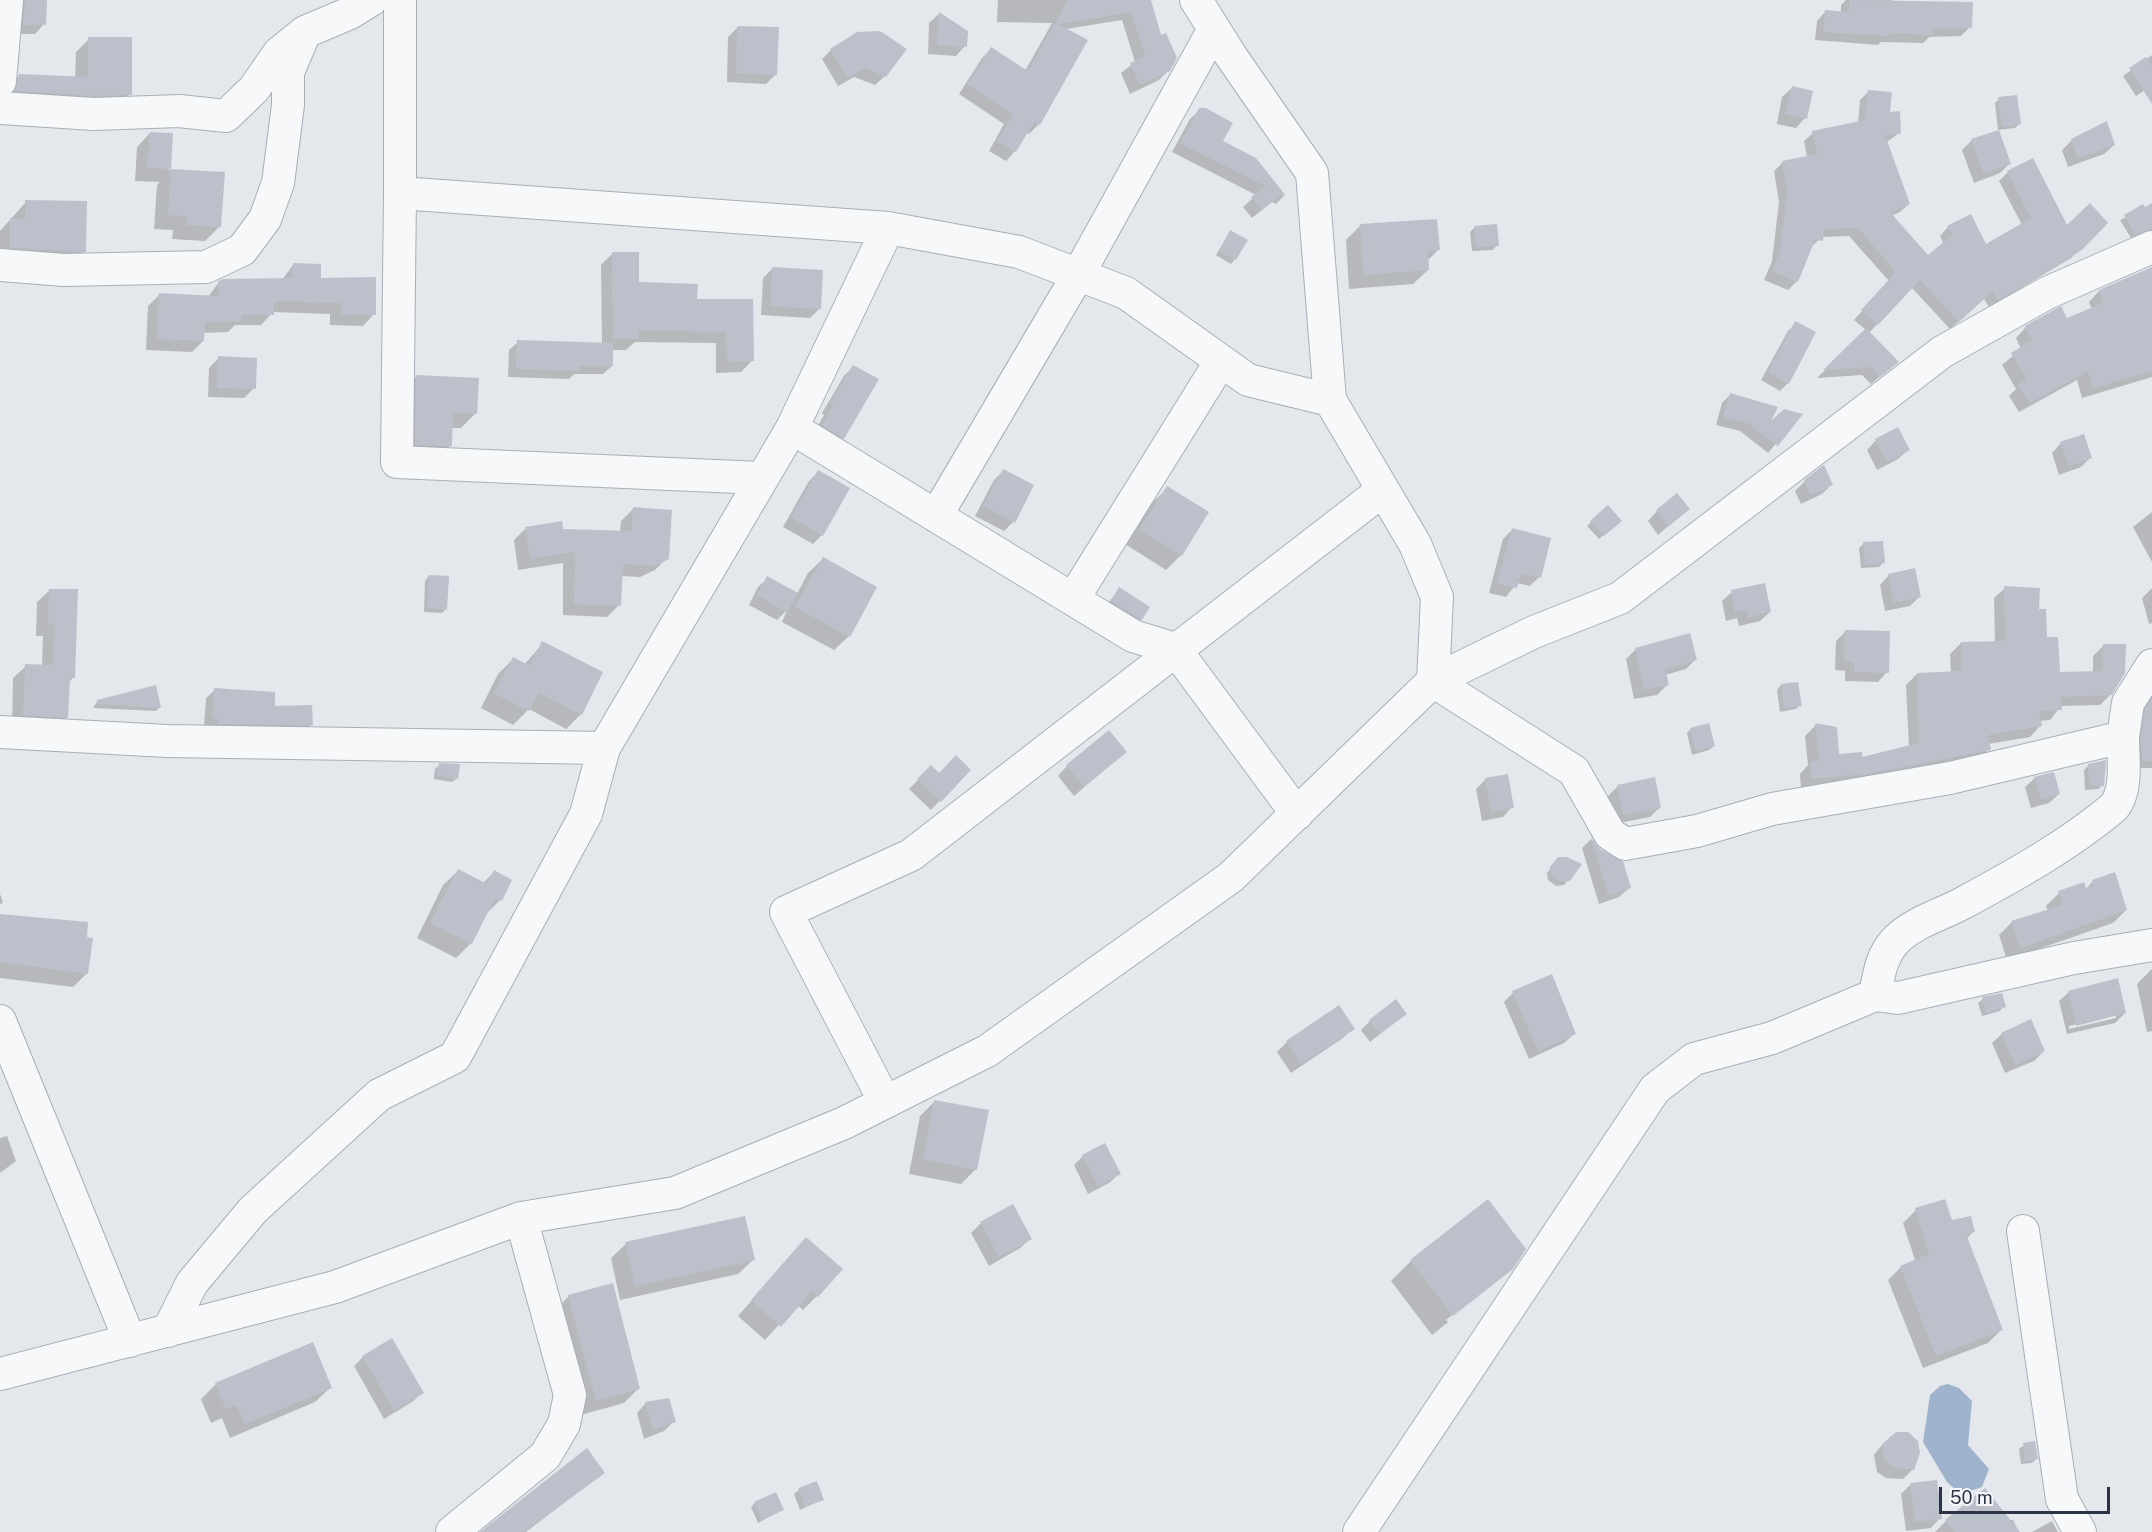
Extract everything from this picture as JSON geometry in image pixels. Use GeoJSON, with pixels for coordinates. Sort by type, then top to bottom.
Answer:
{"type":"FeatureCollection","features":[{"type":"Feature","properties":{"kind":"street"},"geometry":{"type":"LineString","coordinates":[[0,81],[7,0]]}},
{"type":"Feature","properties":{"kind":"street"},"geometry":{"type":"LineString","coordinates":[[0,108],[94,114],[179,111],[226,116],[255,88],[279,53],[305,32],[350,14],[371,0]]}},
{"type":"Feature","properties":{"kind":"street"},"geometry":{"type":"LineString","coordinates":[[400,0],[397,462],[761,478]]}},
{"type":"Feature","properties":{"kind":"street"},"geometry":{"type":"LineString","coordinates":[[1196,0],[1312,172],[1330,400],[1415,544],[1437,597],[1433,681]]}},
{"type":"Feature","properties":{"kind":"street"},"geometry":{"type":"LineString","coordinates":[[936,516],[1078,275],[1214,29]]}},
{"type":"Feature","properties":{"kind":"street"},"geometry":{"type":"LineString","coordinates":[[0,265],[64,270],[206,267],[242,250],[266,219],[278,183],[288,105],[288,72],[305,32]]}},
{"type":"Feature","properties":{"kind":"street"},"geometry":{"type":"LineString","coordinates":[[400,193],[888,228],[1019,252],[1126,293],[1248,380],[1330,400]]}},
{"type":"Feature","properties":{"kind":"street"},"geometry":{"type":"LineString","coordinates":[[168,1331],[192,1283],[253,1210],[378,1095],[455,1057],[586,814],[604,748],[792,428],[888,228]]}},
{"type":"Feature","properties":{"kind":"street"},"geometry":{"type":"LineString","coordinates":[[0,1374],[335,1287],[521,1218],[675,1193],[844,1123],[987,1050],[1058,1002],[1231,877],[1433,681],[1534,632],[1620,598],[1942,352],[2047,293],[2152,247]]}},
{"type":"Feature","properties":{"kind":"street"},"geometry":{"type":"LineString","coordinates":[[1073,599],[1221,361]]}},
{"type":"Feature","properties":{"kind":"street"},"geometry":{"type":"LineString","coordinates":[[792,428],[1133,636],[1175,649],[1297,814]]}},
{"type":"Feature","properties":{"kind":"street"},"geometry":{"type":"LineString","coordinates":[[885,1102],[786,912],[911,855],[1383,490]]}},
{"type":"Feature","properties":{"kind":"street"},"geometry":{"type":"LineString","coordinates":[[1875,995],[1883,957],[1897,939],[1915,926],[1962,903],[2036,861],[2114,807],[2121,799],[2123,736],[2128,703],[2152,665]]}},
{"type":"Feature","properties":{"kind":"street"},"geometry":{"type":"LineString","coordinates":[[1433,681],[1574,771],[1610,834],[1624,844],[1697,831],[1773,809],[1950,777],[2123,736]]}},
{"type":"Feature","properties":{"kind":"street"},"geometry":{"type":"LineString","coordinates":[[0,732],[167,741],[604,748]]}},
{"type":"Feature","properties":{"kind":"street"},"geometry":{"type":"LineString","coordinates":[[1359,1532],[1655,1089],[1694,1059],[1772,1038],[1875,995],[1898,998],[2053,963],[2152,945]]}},
{"type":"Feature","properties":{"kind":"street"},"geometry":{"type":"LineString","coordinates":[[0,1021],[130,1341]]}},
{"type":"Feature","properties":{"kind":"street"},"geometry":{"type":"LineString","coordinates":[[452,1532],[545,1456],[564,1424],[570,1395],[521,1218]]}},
{"type":"Feature","properties":{"kind":"street"},"geometry":{"type":"LineString","coordinates":[[2023,1231],[2062,1499],[2080,1532]]}},
{"type":"Feature","properties":{"kind":"water"},"geometry":{"type":"Polygon","coordinates":[[[1948,1384],[1959,1388],[1972,1401],[1968,1445],[1989,1469],[1982,1487],[1970,1491],[1956,1490],[1947,1482],[1923,1442],[1930,1395],[1940,1386],[1948,1384]]]}},
{"type":"Feature","properties":{"kind":"building"},"geometry":{"type":"Polygon","coordinates":[[[25,0],[47,0],[46,25],[23,25],[25,0]]]}},
{"type":"Feature","properties":{"kind":"building"},"geometry":{"type":"Polygon","coordinates":[[[1068,0],[1151,0],[1161,35],[1166,33],[1177,58],[1170,71],[1140,85],[1130,63],[1145,56],[1131,12],[1058,24],[1088,40],[1040,125],[1034,122],[1016,152],[997,141],[1013,115],[967,84],[991,47],[1028,71],[1068,0]]]}},
{"type":"Feature","properties":{"kind":"building"},"geometry":{"type":"Polygon","coordinates":[[[1849,0],[1973,2],[1972,28],[1933,28],[1933,35],[1889,33],[1889,36],[1823,32],[1825,10],[1849,12],[1849,0]]]}},
{"type":"Feature","properties":{"kind":"building"},"geometry":{"type":"Polygon","coordinates":[[[939,12],[968,31],[967,47],[937,45],[939,12]]]}},
{"type":"Feature","properties":{"kind":"building"},"geometry":{"type":"Polygon","coordinates":[[[737,26],[779,27],[777,75],[736,73],[737,26]]]}},
{"type":"Feature","properties":{"kind":"building"},"geometry":{"type":"Polygon","coordinates":[[[880,31],[907,49],[886,77],[865,68],[848,78],[830,49],[857,32],[880,31]]]}},
{"type":"Feature","properties":{"kind":"building"},"geometry":{"type":"Polygon","coordinates":[[[88,37],[132,37],[132,95],[94,96],[15,91],[19,74],[88,77],[88,37]]]}},
{"type":"Feature","properties":{"kind":"building"},"geometry":{"type":"Polygon","coordinates":[[[2146,57],[2152,67],[2152,104],[2129,68],[2146,57]]]}},
{"type":"Feature","properties":{"kind":"building"},"geometry":{"type":"Polygon","coordinates":[[[1792,86],[1813,91],[1807,119],[1785,114],[1792,86]]]}},
{"type":"Feature","properties":{"kind":"building"},"geometry":{"type":"Polygon","coordinates":[[[1868,90],[1892,92],[1890,112],[1900,111],[1901,134],[1885,135],[1910,204],[1890,212],[1928,255],[1952,235],[1947,226],[1971,214],[1986,244],[2031,218],[2007,171],[2033,158],[2067,225],[2090,203],[2108,223],[2082,250],[1998,300],[1993,291],[1959,322],[1920,280],[1878,325],[1861,310],[1896,272],[1858,228],[1824,229],[1823,241],[1815,240],[1798,282],[1772,271],[1780,251],[1787,193],[1782,161],[1817,154],[1812,131],[1865,120],[1868,90]]]}},
{"type":"Feature","properties":{"kind":"building"},"geometry":{"type":"Polygon","coordinates":[[[2017,95],[2021,124],[2002,127],[1998,97],[2017,95]]]}},
{"type":"Feature","properties":{"kind":"building"},"geometry":{"type":"Polygon","coordinates":[[[1199,108],[1206,108],[1233,123],[1223,141],[1256,158],[1286,196],[1282,194],[1262,210],[1251,197],[1265,186],[1180,143],[1199,108]]]}},
{"type":"Feature","properties":{"kind":"building"},"geometry":{"type":"Polygon","coordinates":[[[2107,121],[2115,145],[2077,158],[2071,139],[2107,121]]]}},
{"type":"Feature","properties":{"kind":"building"},"geometry":{"type":"Polygon","coordinates":[[[1999,130],[2011,164],[1984,174],[1971,139],[1999,130]]]}},
{"type":"Feature","properties":{"kind":"building"},"geometry":{"type":"Polygon","coordinates":[[[150,132],[173,133],[171,169],[147,168],[150,132]]]}},
{"type":"Feature","properties":{"kind":"building"},"geometry":{"type":"Polygon","coordinates":[[[171,169],[225,172],[221,227],[187,225],[187,216],[168,215],[171,169]]]}},
{"type":"Feature","properties":{"kind":"building"},"geometry":{"type":"Polygon","coordinates":[[[25,200],[87,201],[86,252],[10,248],[10,218],[25,219],[25,200]]]}},
{"type":"Feature","properties":{"kind":"building"},"geometry":{"type":"Polygon","coordinates":[[[2152,203],[2152,229],[2135,235],[2124,215],[2143,204],[2145,207],[2152,203]]]}},
{"type":"Feature","properties":{"kind":"building"},"geometry":{"type":"Polygon","coordinates":[[[1437,219],[1440,250],[1428,251],[1429,270],[1363,275],[1360,224],[1437,219]]]}},
{"type":"Feature","properties":{"kind":"building"},"geometry":{"type":"Polygon","coordinates":[[[1497,224],[1499,246],[1476,247],[1474,226],[1497,224]]]}},
{"type":"Feature","properties":{"kind":"building"},"geometry":{"type":"Polygon","coordinates":[[[1230,230],[1248,240],[1236,260],[1219,251],[1230,230]]]}},
{"type":"Feature","properties":{"kind":"building"},"geometry":{"type":"Polygon","coordinates":[[[612,252],[639,252],[639,282],[698,284],[697,299],[753,299],[754,361],[727,362],[726,332],[639,330],[639,339],[613,339],[612,252]]]}},
{"type":"Feature","properties":{"kind":"building"},"geometry":{"type":"Polygon","coordinates":[[[293,263],[321,264],[321,278],[376,277],[376,315],[341,315],[341,303],[274,301],[274,315],[241,315],[241,322],[205,322],[204,341],[157,339],[159,293],[219,296],[218,281],[292,278],[293,263]]]}},
{"type":"Feature","properties":{"kind":"building"},"geometry":{"type":"Polygon","coordinates":[[[772,267],[823,270],[821,309],[770,306],[772,267]]]}},
{"type":"Feature","properties":{"kind":"building"},"geometry":{"type":"Polygon","coordinates":[[[2152,267],[2152,371],[2093,388],[2088,371],[2030,403],[2018,385],[2027,380],[2011,353],[2032,340],[2025,326],[2061,306],[2067,318],[2103,303],[2099,290],[2152,267]]]}},
{"type":"Feature","properties":{"kind":"building"},"geometry":{"type":"Polygon","coordinates":[[[1795,321],[1816,332],[1789,384],[1768,372],[1795,321]]]}},
{"type":"Feature","properties":{"kind":"building"},"geometry":{"type":"Polygon","coordinates":[[[1866,328],[1899,362],[1880,377],[1871,367],[1823,370],[1866,328]]]}},
{"type":"Feature","properties":{"kind":"building"},"geometry":{"type":"Polygon","coordinates":[[[517,340],[613,343],[613,366],[579,366],[579,371],[516,369],[517,340]]]}},
{"type":"Feature","properties":{"kind":"building"},"geometry":{"type":"Polygon","coordinates":[[[218,356],[257,358],[256,389],[217,388],[218,356]]]}},
{"type":"Feature","properties":{"kind":"building"},"geometry":{"type":"Polygon","coordinates":[[[853,365],[879,379],[844,439],[822,425],[833,405],[830,403],[853,365]]]}},
{"type":"Feature","properties":{"kind":"building"},"geometry":{"type":"Polygon","coordinates":[[[416,375],[479,378],[477,414],[453,413],[452,446],[415,445],[416,375]]]}},
{"type":"Feature","properties":{"kind":"building"},"geometry":{"type":"Polygon","coordinates":[[[1730,393],[1778,407],[1771,421],[1784,409],[1803,414],[1778,446],[1748,423],[1723,417],[1730,393]]]}},
{"type":"Feature","properties":{"kind":"building"},"geometry":{"type":"Polygon","coordinates":[[[1898,427],[1910,450],[1887,462],[1875,439],[1898,427]]]}},
{"type":"Feature","properties":{"kind":"building"},"geometry":{"type":"Polygon","coordinates":[[[2084,434],[2092,458],[2069,466],[2060,442],[2084,434]]]}},
{"type":"Feature","properties":{"kind":"building"},"geometry":{"type":"Polygon","coordinates":[[[1824,465],[1833,485],[1811,495],[1804,480],[1824,465]]]}},
{"type":"Feature","properties":{"kind":"building"},"geometry":{"type":"Polygon","coordinates":[[[1003,469],[1034,485],[1015,523],[983,506],[1003,469]]]}},
{"type":"Feature","properties":{"kind":"building"},"geometry":{"type":"Polygon","coordinates":[[[818,470],[850,488],[823,536],[791,517],[818,470]]]}},
{"type":"Feature","properties":{"kind":"building"},"geometry":{"type":"Polygon","coordinates":[[[1167,486],[1209,512],[1182,556],[1139,529],[1167,486]]]}},
{"type":"Feature","properties":{"kind":"building"},"geometry":{"type":"Polygon","coordinates":[[[1677,493],[1690,509],[1669,526],[1656,510],[1677,493]]]}},
{"type":"Feature","properties":{"kind":"building"},"geometry":{"type":"Polygon","coordinates":[[[1608,505],[1622,521],[1604,536],[1590,521],[1608,505]]]}},
{"type":"Feature","properties":{"kind":"building"},"geometry":{"type":"Polygon","coordinates":[[[633,507],[672,510],[669,559],[654,566],[623,564],[621,606],[574,604],[575,552],[530,559],[525,527],[562,521],[563,529],[631,531],[633,507]]]}},
{"type":"Feature","properties":{"kind":"building"},"geometry":{"type":"Polygon","coordinates":[[[1512,528],[1551,538],[1541,578],[1521,573],[1517,588],[1497,584],[1512,528]]]}},
{"type":"Feature","properties":{"kind":"building"},"geometry":{"type":"Polygon","coordinates":[[[1883,541],[1885,563],[1865,565],[1863,542],[1883,541]]]}},
{"type":"Feature","properties":{"kind":"building"},"geometry":{"type":"Polygon","coordinates":[[[823,557],[877,587],[850,637],[795,607],[823,557]]]}},
{"type":"Feature","properties":{"kind":"building"},"geometry":{"type":"Polygon","coordinates":[[[1915,568],[1921,597],[1894,603],[1888,574],[1915,568]]]}},
{"type":"Feature","properties":{"kind":"building"},"geometry":{"type":"Polygon","coordinates":[[[429,575],[449,576],[447,610],[427,608],[429,575]]]}},
{"type":"Feature","properties":{"kind":"building"},"geometry":{"type":"Polygon","coordinates":[[[767,576],[798,593],[787,612],[757,595],[767,576]]]}},
{"type":"Feature","properties":{"kind":"building"},"geometry":{"type":"Polygon","coordinates":[[[1765,583],[1771,612],[1748,617],[1747,610],[1735,612],[1731,590],[1765,583]]]}},
{"type":"Feature","properties":{"kind":"building"},"geometry":{"type":"Polygon","coordinates":[[[2004,586],[2040,588],[2039,609],[2046,609],[2047,637],[2058,637],[2060,672],[2102,671],[2103,644],[2126,644],[2125,673],[2112,695],[2061,697],[2062,710],[2039,711],[2042,726],[1988,735],[1991,750],[1866,774],[1811,779],[1810,761],[1819,761],[1815,723],[1837,727],[1839,754],[1862,752],[1862,757],[1919,743],[1917,673],[1962,671],[1961,642],[2005,641],[2004,586]]]}},
{"type":"Feature","properties":{"kind":"building"},"geometry":{"type":"Polygon","coordinates":[[[1119,587],[1150,607],[1142,620],[1111,601],[1119,587]]]}},
{"type":"Feature","properties":{"kind":"building"},"geometry":{"type":"Polygon","coordinates":[[[49,589],[78,589],[75,678],[70,678],[68,718],[23,715],[25,664],[53,665],[55,625],[48,624],[49,589]]]}},
{"type":"Feature","properties":{"kind":"building"},"geometry":{"type":"Polygon","coordinates":[[[1845,630],[1890,631],[1889,673],[1854,672],[1854,662],[1844,661],[1845,630]]]}},
{"type":"Feature","properties":{"kind":"building"},"geometry":{"type":"Polygon","coordinates":[[[1690,633],[1697,660],[1665,669],[1669,685],[1644,690],[1635,648],[1690,633]]]}},
{"type":"Feature","properties":{"kind":"building"},"geometry":{"type":"Polygon","coordinates":[[[542,641],[603,672],[582,715],[538,692],[529,711],[494,693],[513,657],[530,666],[542,641]]]}},
{"type":"Feature","properties":{"kind":"building"},"geometry":{"type":"Polygon","coordinates":[[[1798,682],[1802,706],[1784,708],[1781,684],[1798,682]]]}},
{"type":"Feature","properties":{"kind":"building"},"geometry":{"type":"Polygon","coordinates":[[[156,685],[161,708],[97,704],[97,700],[156,685]]]}},
{"type":"Feature","properties":{"kind":"building"},"geometry":{"type":"Polygon","coordinates":[[[214,688],[275,692],[275,706],[312,705],[313,725],[218,724],[218,719],[212,718],[214,688]]]}},
{"type":"Feature","properties":{"kind":"building"},"geometry":{"type":"Polygon","coordinates":[[[2152,699],[2152,761],[2142,761],[2141,738],[2145,709],[2152,699]]]}},
{"type":"Feature","properties":{"kind":"building"},"geometry":{"type":"Polygon","coordinates":[[[1709,723],[1715,746],[1696,751],[1690,728],[1709,723]]]}},
{"type":"Feature","properties":{"kind":"building"},"geometry":{"type":"Polygon","coordinates":[[[1109,730],[1127,752],[1084,787],[1066,765],[1109,730]]]}},
{"type":"Feature","properties":{"kind":"building"},"geometry":{"type":"Polygon","coordinates":[[[956,755],[971,770],[941,802],[917,779],[931,765],[939,773],[956,755]]]}},
{"type":"Feature","properties":{"kind":"building"},"geometry":{"type":"Polygon","coordinates":[[[2106,760],[2104,786],[2089,786],[2088,764],[2106,760]]]}},
{"type":"Feature","properties":{"kind":"building"},"geometry":{"type":"Polygon","coordinates":[[[439,763],[460,764],[458,779],[437,775],[439,763]]]}},
{"type":"Feature","properties":{"kind":"building"},"geometry":{"type":"Polygon","coordinates":[[[2054,772],[2060,794],[2041,799],[2034,777],[2054,772]]]}},
{"type":"Feature","properties":{"kind":"building"},"geometry":{"type":"Polygon","coordinates":[[[1508,774],[1514,808],[1491,812],[1485,778],[1508,774]]]}},
{"type":"Feature","properties":{"kind":"building"},"geometry":{"type":"Polygon","coordinates":[[[1655,777],[1661,808],[1623,815],[1617,785],[1655,777]]]}},
{"type":"Feature","properties":{"kind":"building"},"geometry":{"type":"Polygon","coordinates":[[[1591,837],[1600,849],[1623,861],[1631,888],[1608,895],[1591,837]]]}},
{"type":"Feature","properties":{"kind":"building"},"geometry":{"type":"Polygon","coordinates":[[[1558,857],[1567,857],[1582,864],[1570,881],[1561,882],[1551,875],[1550,867],[1558,857]]]}},
{"type":"Feature","properties":{"kind":"building"},"geometry":{"type":"Polygon","coordinates":[[[458,869],[487,884],[494,870],[512,880],[502,901],[495,898],[472,944],[430,923],[458,869]]]}},
{"type":"Feature","properties":{"kind":"building"},"geometry":{"type":"Polygon","coordinates":[[[2115,872],[2127,910],[2020,948],[2011,921],[2063,905],[2058,891],[2084,882],[2086,888],[2093,887],[2092,880],[2115,872]]]}},
{"type":"Feature","properties":{"kind":"building"},"geometry":{"type":"Polygon","coordinates":[[[0,914],[88,922],[87,937],[93,938],[88,974],[0,962],[0,914]]]}},
{"type":"Feature","properties":{"kind":"building"},"geometry":{"type":"Polygon","coordinates":[[[1552,974],[1576,1034],[1538,1051],[1512,991],[1552,974]]]}},
{"type":"Feature","properties":{"kind":"building"},"geometry":{"type":"Polygon","coordinates":[[[2118,978],[2126,1013],[2076,1026],[2068,991],[2118,978]]]}},
{"type":"Feature","properties":{"kind":"building"},"geometry":{"type":"Polygon","coordinates":[[[2002,993],[2006,1007],[1986,1013],[1982,997],[2002,993]]]}},
{"type":"Feature","properties":{"kind":"building"},"geometry":{"type":"Polygon","coordinates":[[[1396,999],[1407,1014],[1380,1034],[1369,1020],[1396,999]]]}},
{"type":"Feature","properties":{"kind":"building"},"geometry":{"type":"Polygon","coordinates":[[[1339,1005],[1355,1029],[1301,1064],[1286,1041],[1339,1005]]]}},
{"type":"Feature","properties":{"kind":"building"},"geometry":{"type":"Polygon","coordinates":[[[2031,1019],[2045,1051],[2015,1065],[2001,1033],[2031,1019]]]}},
{"type":"Feature","properties":{"kind":"building"},"geometry":{"type":"Polygon","coordinates":[[[934,1100],[989,1110],[977,1170],[923,1159],[934,1100]]]}},
{"type":"Feature","properties":{"kind":"building"},"geometry":{"type":"Polygon","coordinates":[[[1105,1143],[1121,1174],[1098,1186],[1082,1155],[1105,1143]]]}},
{"type":"Feature","properties":{"kind":"building"},"geometry":{"type":"Polygon","coordinates":[[[1488,1199],[1526,1249],[1513,1269],[1453,1316],[1410,1260],[1488,1199]]]}},
{"type":"Feature","properties":{"kind":"building"},"geometry":{"type":"Polygon","coordinates":[[[1945,1199],[1952,1220],[1971,1216],[1975,1232],[1966,1234],[2003,1330],[1936,1356],[1900,1266],[1929,1254],[1915,1208],[1945,1199]]]}},
{"type":"Feature","properties":{"kind":"building"},"geometry":{"type":"Polygon","coordinates":[[[1013,1204],[1032,1239],[999,1257],[980,1222],[1013,1204]]]}},
{"type":"Feature","properties":{"kind":"building"},"geometry":{"type":"Polygon","coordinates":[[[745,1216],[755,1260],[635,1286],[625,1242],[745,1216]]]}},
{"type":"Feature","properties":{"kind":"building"},"geometry":{"type":"Polygon","coordinates":[[[806,1237],[843,1269],[818,1297],[812,1291],[781,1327],[751,1300],[806,1237]]]}},
{"type":"Feature","properties":{"kind":"building"},"geometry":{"type":"Polygon","coordinates":[[[613,1283],[640,1389],[596,1401],[568,1295],[613,1283]]]}},
{"type":"Feature","properties":{"kind":"building"},"geometry":{"type":"Polygon","coordinates":[[[392,1338],[424,1393],[394,1410],[362,1356],[392,1338]]]}},
{"type":"Feature","properties":{"kind":"building"},"geometry":{"type":"Polygon","coordinates":[[[313,1342],[332,1388],[245,1424],[236,1405],[226,1409],[215,1383],[313,1342]]]}},
{"type":"Feature","properties":{"kind":"building"},"geometry":{"type":"Polygon","coordinates":[[[669,1398],[676,1422],[653,1430],[645,1402],[669,1398]]]}},
{"type":"Feature","properties":{"kind":"building"},"geometry":{"type":"Polygon","coordinates":[[[1896,1432],[1908,1432],[1918,1441],[1920,1453],[1914,1470],[1891,1466],[1883,1457],[1883,1444],[1896,1432]]]}},
{"type":"Feature","properties":{"kind":"building"},"geometry":{"type":"Polygon","coordinates":[[[2035,1441],[2038,1459],[2025,1461],[2023,1443],[2035,1441]]]}},
{"type":"Feature","properties":{"kind":"building"},"geometry":{"type":"Polygon","coordinates":[[[587,1448],[605,1473],[524,1532],[480,1532],[587,1448]]]}},
{"type":"Feature","properties":{"kind":"building"},"geometry":{"type":"Polygon","coordinates":[[[1937,1480],[1942,1519],[1915,1522],[1910,1483],[1937,1480]]]}},
{"type":"Feature","properties":{"kind":"building"},"geometry":{"type":"Polygon","coordinates":[[[817,1481],[824,1500],[805,1507],[798,1488],[817,1481]]]}},
{"type":"Feature","properties":{"kind":"building"},"geometry":{"type":"Polygon","coordinates":[[[1985,1488],[2020,1532],[1955,1532],[1945,1520],[1985,1488]]]}},
{"type":"Feature","properties":{"kind":"building"},"geometry":{"type":"Polygon","coordinates":[[[776,1492],[784,1510],[762,1520],[754,1502],[776,1492]]]}}]}
